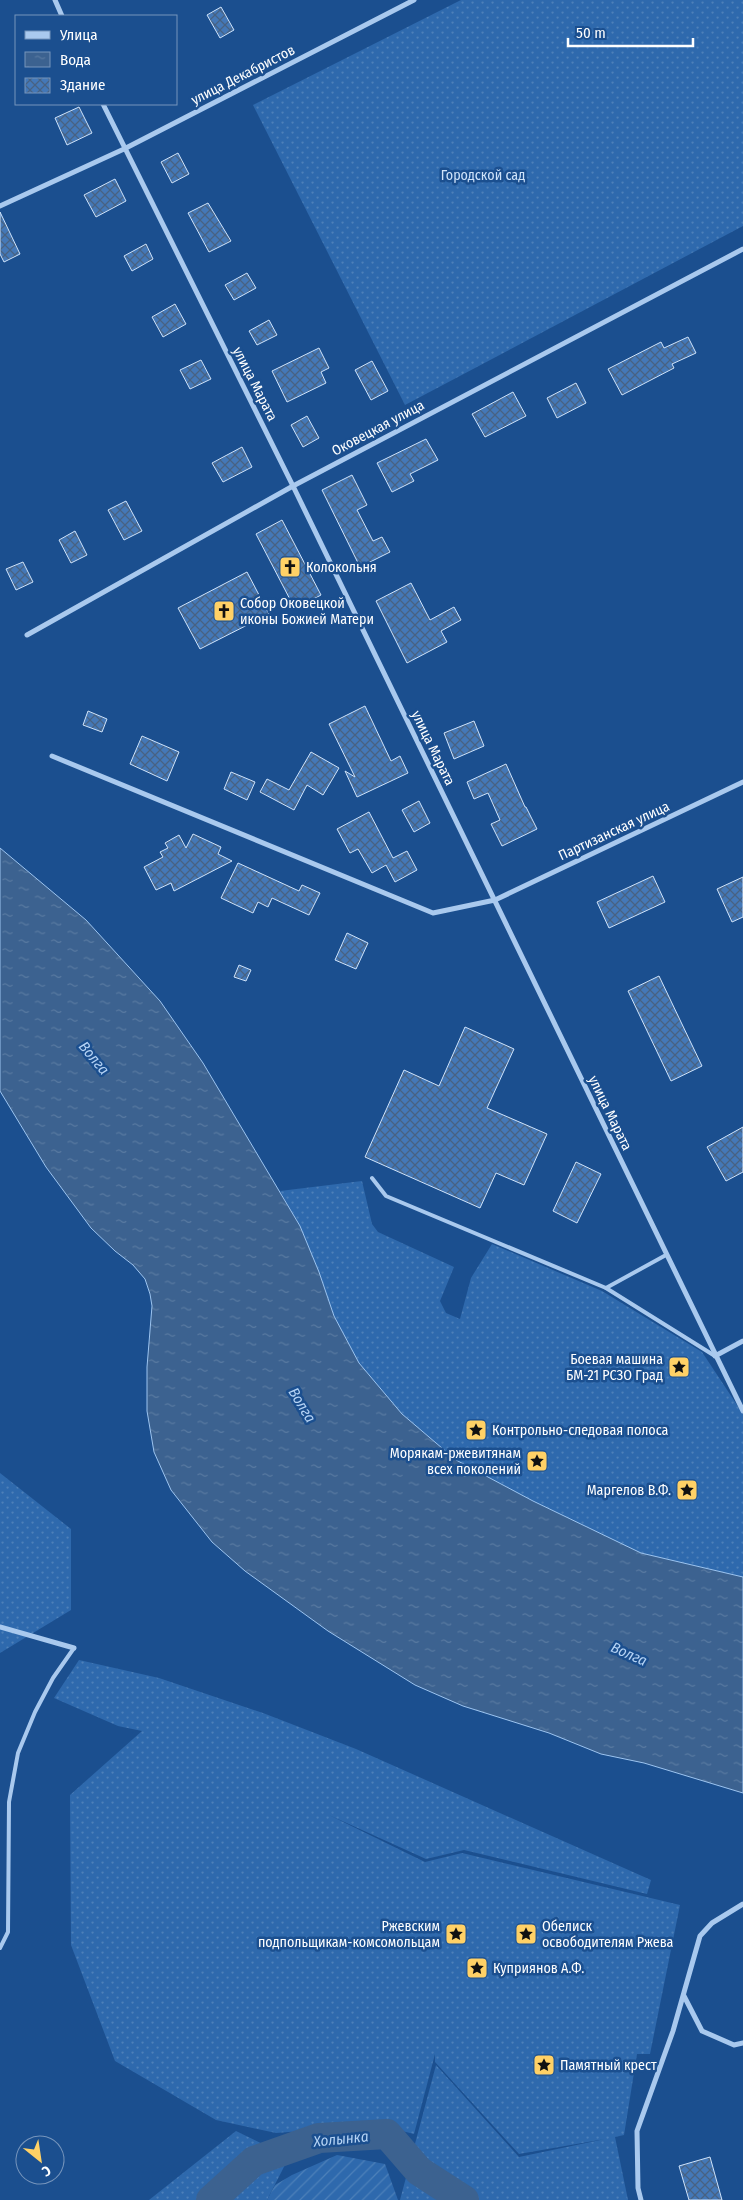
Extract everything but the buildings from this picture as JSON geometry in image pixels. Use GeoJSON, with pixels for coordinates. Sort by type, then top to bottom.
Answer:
{"type":"FeatureCollection","features":[{"type":"Feature","properties":{"kind":"street"},"geometry":{"type":"LineString","coordinates":[[55,0],[62,15]]}},
{"type":"Feature","properties":{"kind":"street","name":"улица Декабристов"},"geometry":{"type":"LineString","coordinates":[[0,206],[124,149],[414,0]]}},
{"type":"Feature","properties":{"kind":"street","name":"улица Марата"},"geometry":{"type":"LineString","coordinates":[[103,105],[293,486],[743,1411]]}},
{"type":"Feature","properties":{"kind":"street","name":"Оковецкая улица"},"geometry":{"type":"LineString","coordinates":[[27,635],[293,486],[743,248]]}},
{"type":"Feature","properties":{"kind":"street","name":"Партизанская улица"},"geometry":{"type":"LineString","coordinates":[[52,756],[433,913],[495,900],[743,782]]}},
{"type":"Feature","properties":{"kind":"street"},"geometry":{"type":"LineString","coordinates":[[715,1356],[743,1342]]}},
{"type":"Feature","properties":{"kind":"street"},"geometry":{"type":"LineString","coordinates":[[0,1626],[74,1648]]}},
{"type":"Feature","properties":{"kind":"street"},"geometry":{"type":"LineString","coordinates":[[641,2200],[638,2188],[637,2131],[673,2031],[700,1936],[712,1923],[743,1904]]}},
{"type":"Feature","properties":{"kind":"street"},"geometry":{"type":"LineString","coordinates":[[683,1996],[702,2031],[734,2044],[743,2043]]}},
{"type":"Feature","properties":{"kind":"lane"},"geometry":{"type":"LineString","coordinates":[[372,1178],[386,1196],[606,1288],[715,1356]]}},
{"type":"Feature","properties":{"kind":"lane"},"geometry":{"type":"LineString","coordinates":[[606,1288],[666,1255]]}},
{"type":"Feature","properties":{"kind":"lane"},"geometry":{"type":"LineString","coordinates":[[0,1948],[8,1932],[9,1802],[18,1753],[44,1695],[74,1648]]}},
{"type":"Feature","properties":{"kind":"green space","name":"Городской сад"},"geometry":{"type":"Polygon","coordinates":[[[461,0],[743,0],[743,226],[405,405],[253,105],[461,0]]]}},
{"type":"Feature","properties":{"kind":"green space"},"geometry":{"type":"Polygon","coordinates":[[[362,1181],[372,1224],[378,1232],[454,1267],[440,1301],[446,1313],[460,1319],[471,1278],[492,1244],[602,1291],[702,1352],[743,1414],[743,1577],[641,1553],[533,1501],[456,1460],[402,1414],[359,1363],[334,1316],[319,1272],[300,1226],[280,1191],[362,1181]]]}},
{"type":"Feature","properties":{"kind":"green space"},"geometry":{"type":"Polygon","coordinates":[[[0,1473],[71,1529],[71,1610],[0,1653],[0,1473]]]}},
{"type":"Feature","properties":{"kind":"green space"},"geometry":{"type":"Polygon","coordinates":[[[79,1660],[159,1678],[263,1713],[356,1749],[651,1880],[647,1894],[464,1850],[426,1859],[329,1815],[425,1862],[462,1853],[680,1905],[650,2054],[637,2054],[624,2135],[615,2137],[628,2200],[400,2200],[436,2065],[519,2157],[605,2139],[519,2154],[435,2062],[435,2054],[414,2134],[378,2125],[276,2133],[216,2120],[115,2061],[71,1945],[70,1795],[142,1731],[118,1726],[54,1698],[79,1660]]]}},
{"type":"Feature","properties":{"kind":"green space"},"geometry":{"type":"Polygon","coordinates":[[[236,2131],[289,2157],[267,2200],[149,2200],[236,2131]]]}},
{"type":"Feature","properties":{"kind":"green space"},"geometry":{"type":"Polygon","coordinates":[[[337,2155],[385,2164],[398,2200],[267,2200],[275,2185],[292,2175],[337,2155]]]}},
{"type":"Feature","properties":{"kind":"water","name":"Волга"},"geometry":{"type":"Polygon","coordinates":[[[0,848],[86,920],[160,1001],[203,1063],[300,1226],[319,1272],[334,1316],[359,1363],[402,1414],[456,1460],[533,1501],[641,1553],[743,1577],[743,1793],[644,1763],[601,1754],[549,1733],[463,1706],[415,1685],[328,1631],[245,1571],[212,1542],[171,1490],[154,1452],[147,1411],[147,1367],[152,1306],[145,1279],[133,1265],[91,1228],[46,1167],[0,1091],[0,848]]]}},
{"type":"Feature","properties":{"kind":"waterway","name":"Холынка"},"geometry":{"type":"LineString","coordinates":[[211,2200],[254,2161],[319,2138],[387,2134],[419,2171],[464,2200]]}},
{"type":"Feature","properties":{"kind":"place","name":"Колокольня"},"geometry":{"type":"Point","coordinates":[290,567]}},
{"type":"Feature","properties":{"kind":"place","name":"Собор Оковецкой иконы Божией Матери"},"geometry":{"type":"Point","coordinates":[224,611]}},
{"type":"Feature","properties":{"kind":"place","name":"Боевая машина БМ-21 РСЗО Град"},"geometry":{"type":"Point","coordinates":[679,1367]}},
{"type":"Feature","properties":{"kind":"place","name":"Контрольно-следовая полоса"},"geometry":{"type":"Point","coordinates":[476,1430]}},
{"type":"Feature","properties":{"kind":"place","name":"Морякам-ржевитянам всех поколений"},"geometry":{"type":"Point","coordinates":[537,1461]}},
{"type":"Feature","properties":{"kind":"place","name":"Маргелов В.Ф."},"geometry":{"type":"Point","coordinates":[687,1490]}},
{"type":"Feature","properties":{"kind":"place","name":"Ржевским подпольщикам-комсомольцам"},"geometry":{"type":"Point","coordinates":[456,1934]}},
{"type":"Feature","properties":{"kind":"place","name":"Обелиск освободителям Ржева"},"geometry":{"type":"Point","coordinates":[526,1934]}},
{"type":"Feature","properties":{"kind":"place","name":"Куприянов А.Ф."},"geometry":{"type":"Point","coordinates":[477,1968]}},
{"type":"Feature","properties":{"kind":"place","name":"Памятный крест"},"geometry":{"type":"Point","coordinates":[544,2065]}}]}
